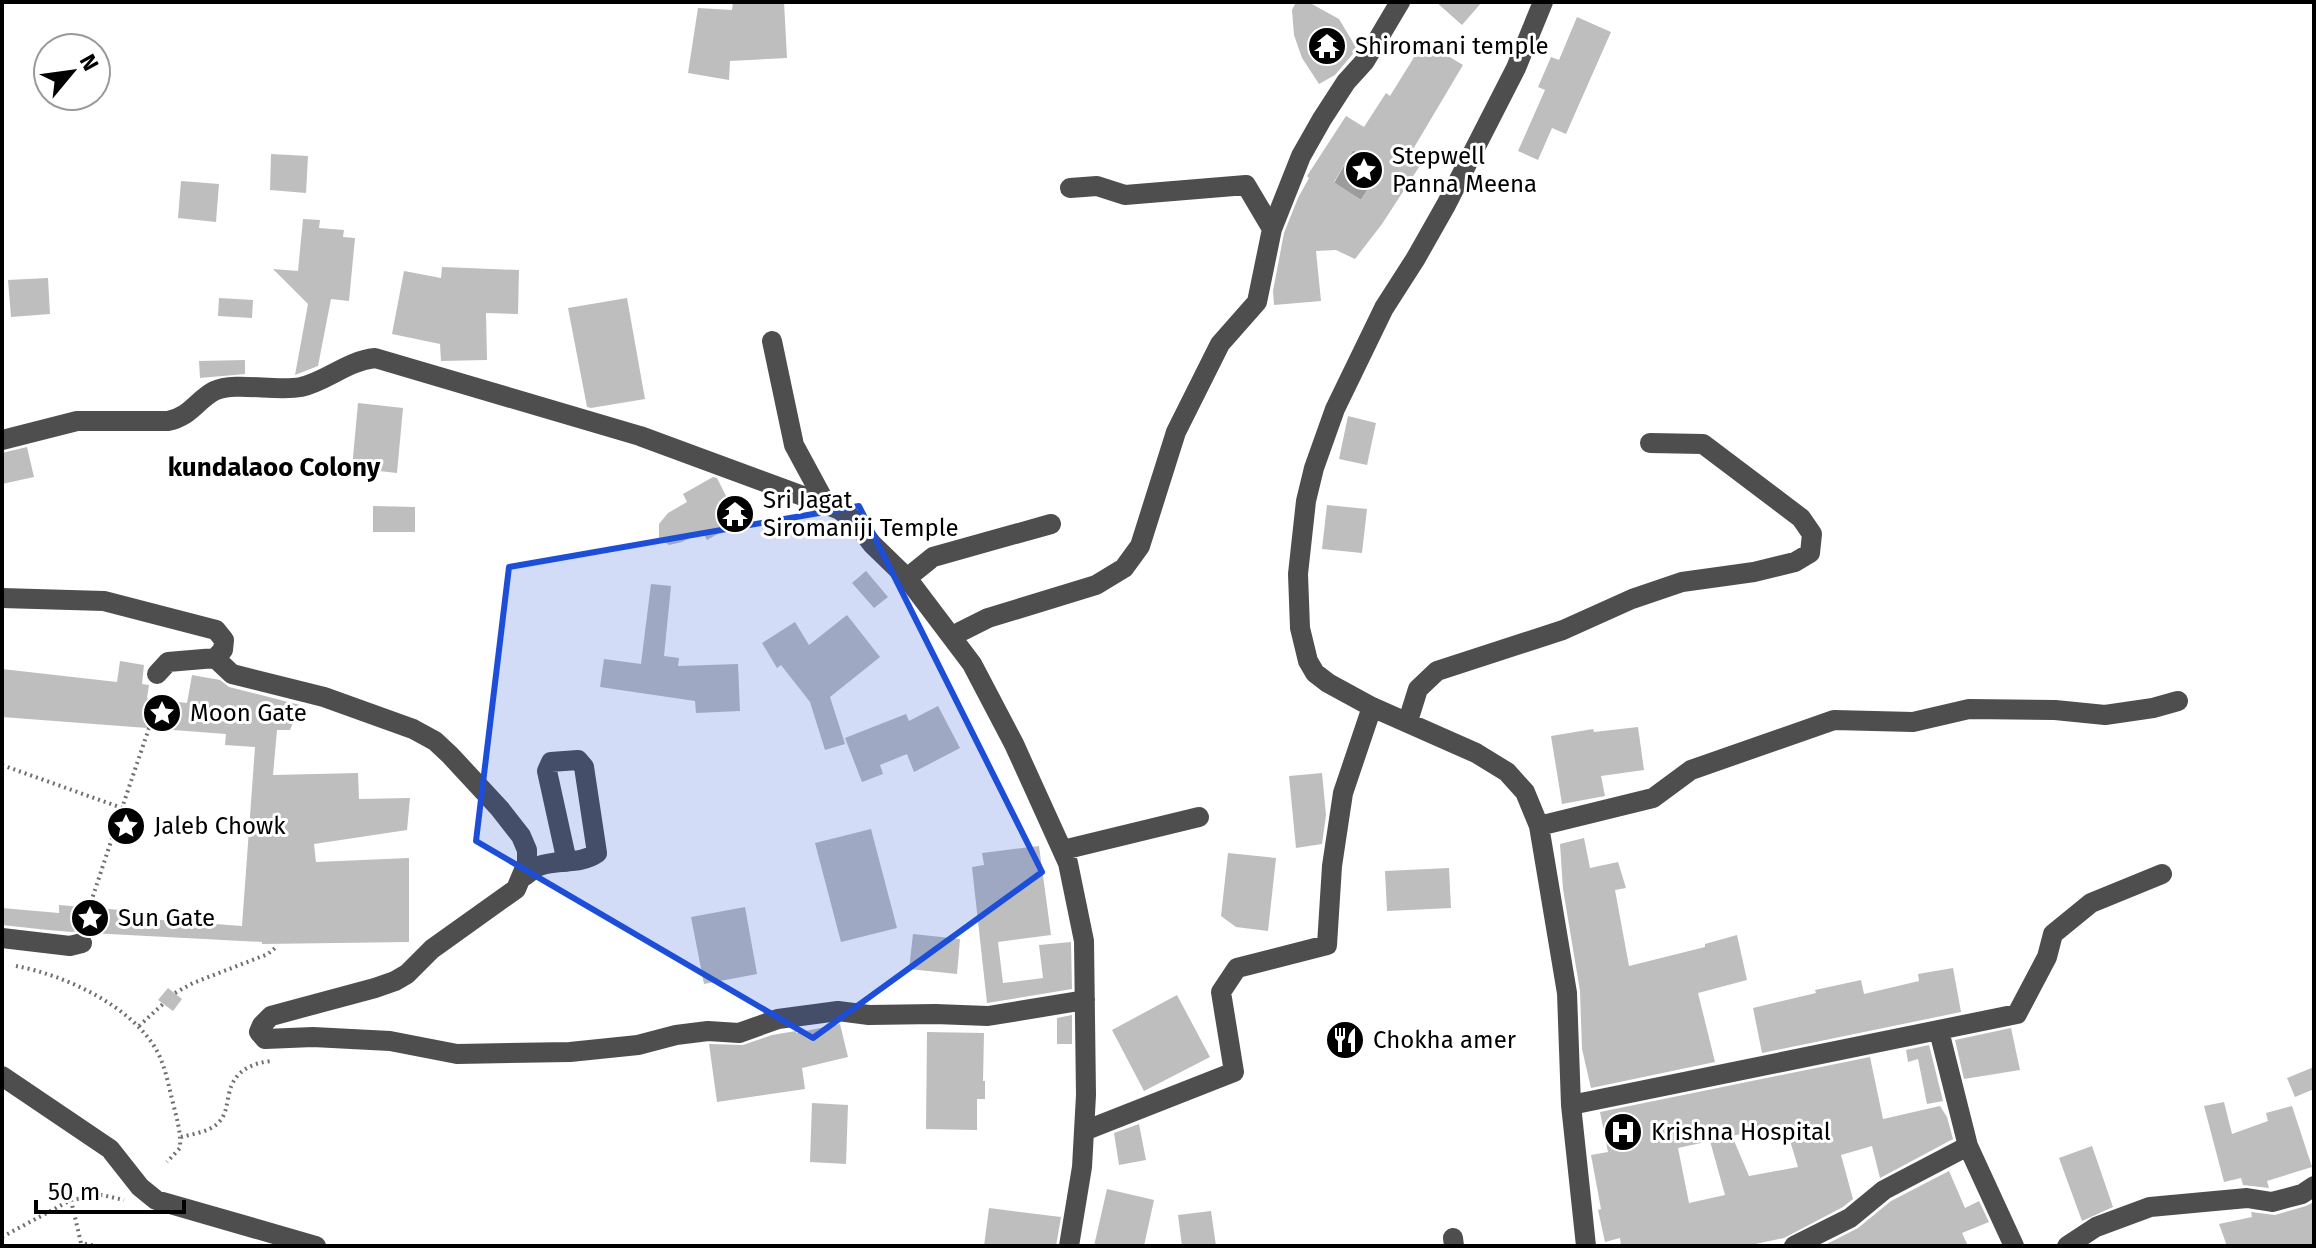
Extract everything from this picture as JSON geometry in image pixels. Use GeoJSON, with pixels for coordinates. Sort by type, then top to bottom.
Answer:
{"type":"FeatureCollection","features":[{"type":"Feature","properties":{"kind":"street"},"geometry":{"type":"LineString","coordinates":[[953,637],[988,618],[1096,585],[1124,568],[1140,546],[1176,432],[1220,344],[1257,302],[1272,229],[1301,156],[1346,82],[1365,61],[1400,2]]}},
{"type":"Feature","properties":{"kind":"street"},"geometry":{"type":"LineString","coordinates":[[1543,2],[1516,68],[1446,205],[1384,308],[1335,409],[1306,501],[1298,574],[1299,616],[1303,647],[1315,673],[1372,707],[1476,753],[1507,772],[1525,792],[1539,826],[1567,993],[1571,1105],[1586,1246]]}},
{"type":"Feature","properties":{"kind":"street"},"geometry":{"type":"LineString","coordinates":[[1070,188],[1097,186],[1125,195],[1246,185],[1272,229]]}},
{"type":"Feature","properties":{"kind":"street"},"geometry":{"type":"LineString","coordinates":[[772,341],[794,445],[827,506]]}},
{"type":"Feature","properties":{"kind":"street"},"geometry":{"type":"LineString","coordinates":[[2,440],[77,421],[181,419],[213,392],[225,388],[297,388],[363,359],[375,358],[640,436],[827,506],[853,519],[872,544],[907,578],[972,664],[1014,744],[1068,863],[1084,941],[1086,1095],[1082,1167],[1069,1246]]}},
{"type":"Feature","properties":{"kind":"street"},"geometry":{"type":"LineString","coordinates":[[1408,721],[1418,689],[1437,671],[1563,630],[1632,599],[1682,582],[1754,572],[1795,562],[1810,553],[1812,534],[1801,518],[1703,444],[1650,443]]}},
{"type":"Feature","properties":{"kind":"street"},"geometry":{"type":"LineString","coordinates":[[907,578],[933,557],[1051,524]]}},
{"type":"Feature","properties":{"kind":"street"},"geometry":{"type":"LineString","coordinates":[[2,598],[104,601],[216,630],[224,640],[223,650],[215,658],[168,662],[157,674]]}},
{"type":"Feature","properties":{"kind":"street"},"geometry":{"type":"LineString","coordinates":[[215,658],[232,674],[324,697],[413,729],[435,741],[500,809],[521,836],[527,850],[527,863],[516,889],[432,949],[407,974],[395,981],[271,1016],[259,1032],[265,1039],[313,1037],[390,1041],[457,1054],[570,1052],[638,1045],[708,1031],[739,1033],[778,1019],[838,1011],[869,1015],[988,1016],[1085,1000]]}},
{"type":"Feature","properties":{"kind":"street"},"geometry":{"type":"LineString","coordinates":[[1539,826],[1653,798],[1691,770],[1834,720],[1913,722],[1969,709],[2055,710],[2105,715],[2178,701]]}},
{"type":"Feature","properties":{"kind":"street"},"geometry":{"type":"LineString","coordinates":[[1084,1131],[1234,1072],[1221,992],[1237,968],[1327,945],[1332,866],[1343,793],[1372,707]]}},
{"type":"Feature","properties":{"kind":"street"},"geometry":{"type":"LineString","coordinates":[[523,877],[539,866],[567,862],[589,858],[597,853],[584,767],[578,760],[570,759],[551,762],[547,771],[567,862]]}},
{"type":"Feature","properties":{"kind":"street"},"geometry":{"type":"LineString","coordinates":[[1063,850],[1199,817]]}},
{"type":"Feature","properties":{"kind":"street"},"geometry":{"type":"LineString","coordinates":[[1571,1105],[2017,1014],[2047,957],[2053,934],[2091,903],[2162,874]]}},
{"type":"Feature","properties":{"kind":"street"},"geometry":{"type":"LineString","coordinates":[[2,938],[70,946],[82,943]]}},
{"type":"Feature","properties":{"kind":"street"},"geometry":{"type":"LineString","coordinates":[[1939,1031],[1968,1146],[2014,1246]]}},
{"type":"Feature","properties":{"kind":"street"},"geometry":{"type":"LineString","coordinates":[[2,1076],[110,1149],[140,1187],[156,1200],[316,1246]]}},
{"type":"Feature","properties":{"kind":"street"},"geometry":{"type":"LineString","coordinates":[[1794,1246],[1850,1218],[1884,1190],[1968,1146]]}},
{"type":"Feature","properties":{"kind":"street"},"geometry":{"type":"LineString","coordinates":[[2067,1246],[2096,1227],[2150,1207],[2247,1198],[2272,1202],[2302,1194],[2314,1186]]}},
{"type":"Feature","properties":{"kind":"path"},"geometry":{"type":"LineString","coordinates":[[89,908],[149,728]]}},
{"type":"Feature","properties":{"kind":"path"},"geometry":{"type":"LineString","coordinates":[[2,765],[122,808]]}},
{"type":"Feature","properties":{"kind":"path"},"geometry":{"type":"LineString","coordinates":[[175,993],[268,954],[275,948]]}},
{"type":"Feature","properties":{"kind":"path"},"geometry":{"type":"LineString","coordinates":[[16,966],[63,980],[121,1011],[139,1026],[164,1068],[181,1137],[180,1148],[167,1162]]}},
{"type":"Feature","properties":{"kind":"path"},"geometry":{"type":"LineString","coordinates":[[139,1026],[163,1004]]}},
{"type":"Feature","properties":{"kind":"path"},"geometry":{"type":"LineString","coordinates":[[181,1137],[218,1124],[225,1113],[238,1074],[255,1062],[281,1060]]}},
{"type":"Feature","properties":{"kind":"path"},"geometry":{"type":"LineString","coordinates":[[2,1237],[71,1200],[102,1195],[142,1204],[150,1195]]}},
{"type":"Feature","properties":{"kind":"path"},"geometry":{"type":"LineString","coordinates":[[71,1200],[81,1243],[95,1246]]}},
{"type":"Feature","properties":{"kind":"highlighted area"},"geometry":{"type":"Polygon","coordinates":[[[859,506],[1042,872],[813,1038],[476,841],[509,567],[859,506]]]}},
{"type":"Feature","properties":{"kind":"shaded area"},"geometry":{"type":"Polygon","coordinates":[[[1353,150],[1381,168],[1361,200],[1334,183],[1353,150]]]}},
{"type":"Feature","properties":{"kind":"building"},"geometry":{"type":"Polygon","coordinates":[[[733,2],[784,2],[787,58],[730,61],[729,80],[688,73],[698,8],[732,10],[733,2]]]}},
{"type":"Feature","properties":{"kind":"building","name":"Shiromani temple"},"geometry":{"type":"Polygon","coordinates":[[[1296,2],[1310,3],[1339,19],[1357,49],[1335,75],[1319,84],[1302,58],[1294,35],[1292,10],[1296,2]]]}},
{"type":"Feature","properties":{"kind":"building"},"geometry":{"type":"Polygon","coordinates":[[[1436,2],[1482,2],[1462,25],[1436,2]]]}},
{"type":"Feature","properties":{"kind":"building"},"geometry":{"type":"Polygon","coordinates":[[[1577,17],[1611,32],[1566,134],[1552,128],[1538,160],[1518,151],[1545,90],[1538,87],[1551,57],[1559,60],[1577,17]]]}},
{"type":"Feature","properties":{"kind":"building"},"geometry":{"type":"Polygon","coordinates":[[[1421,46],[1430,52],[1433,47],[1463,65],[1409,156],[1421,164],[1355,259],[1336,250],[1316,251],[1321,301],[1274,305],[1273,291],[1284,233],[1309,178],[1307,176],[1346,116],[1364,127],[1386,93],[1390,96],[1421,46]],[[1353,150],[1334,182],[1361,200],[1381,168],[1353,150]]]}},
{"type":"Feature","properties":{"kind":"building"},"geometry":{"type":"Polygon","coordinates":[[[271,154],[308,156],[306,193],[270,190],[271,154]]]}},
{"type":"Feature","properties":{"kind":"building"},"geometry":{"type":"Polygon","coordinates":[[[181,181],[219,184],[216,222],[178,218],[181,181]]]}},
{"type":"Feature","properties":{"kind":"building"},"geometry":{"type":"Polygon","coordinates":[[[303,219],[320,220],[319,228],[344,230],[343,237],[355,238],[349,301],[331,299],[318,366],[295,375],[308,304],[273,269],[298,271],[303,219]]]}},
{"type":"Feature","properties":{"kind":"building"},"geometry":{"type":"Polygon","coordinates":[[[442,267],[519,270],[518,314],[486,313],[487,360],[441,361],[440,344],[392,334],[404,271],[441,278],[442,267]]]}},
{"type":"Feature","properties":{"kind":"building"},"geometry":{"type":"Polygon","coordinates":[[[48,278],[50,314],[11,317],[8,280],[48,278]]]}},
{"type":"Feature","properties":{"kind":"building"},"geometry":{"type":"Polygon","coordinates":[[[219,298],[253,300],[252,318],[218,316],[219,298]]]}},
{"type":"Feature","properties":{"kind":"building"},"geometry":{"type":"Polygon","coordinates":[[[627,298],[645,399],[587,407],[568,308],[627,298]]]}},
{"type":"Feature","properties":{"kind":"building"},"geometry":{"type":"Polygon","coordinates":[[[245,360],[245,374],[200,378],[199,361],[245,360]]]}},
{"type":"Feature","properties":{"kind":"building"},"geometry":{"type":"Polygon","coordinates":[[[358,403],[403,408],[397,473],[352,468],[358,403]]]}},
{"type":"Feature","properties":{"kind":"building"},"geometry":{"type":"Polygon","coordinates":[[[1348,416],[1376,423],[1367,465],[1339,459],[1348,416]]]}},
{"type":"Feature","properties":{"kind":"building"},"geometry":{"type":"Polygon","coordinates":[[[27,447],[34,477],[2,484],[2,453],[27,447]]]}},
{"type":"Feature","properties":{"kind":"building","name":"Sri Jagat Siromaniji Temple"},"geometry":{"type":"Polygon","coordinates":[[[713,477],[717,478],[739,522],[707,540],[702,531],[669,545],[659,538],[659,524],[668,513],[687,502],[683,494],[713,477]]]}},
{"type":"Feature","properties":{"kind":"building"},"geometry":{"type":"Polygon","coordinates":[[[1327,505],[1367,509],[1362,553],[1322,549],[1327,505]]]}},
{"type":"Feature","properties":{"kind":"building"},"geometry":{"type":"Polygon","coordinates":[[[373,506],[415,507],[415,532],[373,532],[373,506]]]}},
{"type":"Feature","properties":{"kind":"building"},"geometry":{"type":"Polygon","coordinates":[[[866,571],[888,597],[874,608],[852,583],[866,571]]]}},
{"type":"Feature","properties":{"kind":"building"},"geometry":{"type":"Polygon","coordinates":[[[651,584],[671,586],[664,656],[679,658],[678,666],[738,664],[740,711],[696,713],[695,701],[600,687],[604,659],[641,664],[651,584]]]}},
{"type":"Feature","properties":{"kind":"building"},"geometry":{"type":"Polygon","coordinates":[[[847,615],[880,657],[830,697],[845,744],[825,750],[810,702],[781,665],[777,668],[762,643],[795,622],[809,645],[847,615]]]}},
{"type":"Feature","properties":{"kind":"building"},"geometry":{"type":"Polygon","coordinates":[[[120,661],[144,665],[142,684],[149,685],[147,698],[187,703],[192,675],[220,680],[229,687],[300,705],[290,730],[277,730],[273,775],[358,773],[359,799],[410,798],[407,830],[314,844],[316,862],[409,858],[409,942],[262,944],[2,925],[2,908],[59,913],[59,905],[121,910],[120,917],[242,926],[255,747],[225,745],[226,734],[2,717],[2,669],[117,682],[120,661]]]}},
{"type":"Feature","properties":{"kind":"building"},"geometry":{"type":"Polygon","coordinates":[[[938,706],[960,748],[914,772],[907,754],[880,765],[883,774],[862,782],[845,738],[906,714],[909,721],[938,706]]]}},
{"type":"Feature","properties":{"kind":"building"},"geometry":{"type":"Polygon","coordinates":[[[1638,727],[1644,770],[1601,776],[1605,796],[1562,804],[1551,736],[1593,729],[1594,732],[1638,727]]]}},
{"type":"Feature","properties":{"kind":"building"},"geometry":{"type":"Polygon","coordinates":[[[1322,773],[1326,815],[1322,844],[1296,848],[1289,776],[1322,773]]]}},
{"type":"Feature","properties":{"kind":"building"},"geometry":{"type":"Polygon","coordinates":[[[871,829],[897,928],[841,942],[815,843],[871,829]]]}},
{"type":"Feature","properties":{"kind":"building"},"geometry":{"type":"Polygon","coordinates":[[[1584,838],[1590,868],[1618,862],[1626,888],[1615,890],[1629,966],[1705,947],[1705,944],[1737,935],[1747,980],[1698,993],[1715,1062],[1591,1088],[1582,1049],[1580,991],[1563,889],[1560,844],[1584,838]]]}},
{"type":"Feature","properties":{"kind":"building"},"geometry":{"type":"Polygon","coordinates":[[[1039,846],[1051,935],[998,942],[1003,983],[1043,978],[1039,945],[1071,942],[1072,989],[987,1003],[972,867],[984,865],[982,853],[1039,846]]]}},
{"type":"Feature","properties":{"kind":"building"},"geometry":{"type":"Polygon","coordinates":[[[1228,853],[1276,858],[1268,931],[1236,927],[1221,916],[1228,853]]]}},
{"type":"Feature","properties":{"kind":"building"},"geometry":{"type":"Polygon","coordinates":[[[1449,868],[1451,908],[1387,911],[1385,871],[1449,868]]]}},
{"type":"Feature","properties":{"kind":"building"},"geometry":{"type":"Polygon","coordinates":[[[745,907],[757,974],[704,984],[691,917],[745,907]]]}},
{"type":"Feature","properties":{"kind":"building"},"geometry":{"type":"Polygon","coordinates":[[[913,934],[960,939],[957,974],[909,969],[913,934]]]}},
{"type":"Feature","properties":{"kind":"building"},"geometry":{"type":"Polygon","coordinates":[[[1953,968],[1961,1012],[1762,1053],[1753,1008],[1861,980],[1864,994],[1919,981],[1918,974],[1953,968]]]}},
{"type":"Feature","properties":{"kind":"building"},"geometry":{"type":"Polygon","coordinates":[[[168,988],[182,999],[173,1011],[158,1000],[168,988]]]}},
{"type":"Feature","properties":{"kind":"building"},"geometry":{"type":"Polygon","coordinates":[[[1177,995],[1210,1057],[1144,1091],[1112,1030],[1177,995]]]}},
{"type":"Feature","properties":{"kind":"building"},"geometry":{"type":"Polygon","coordinates":[[[1072,1015],[1072,1044],[1057,1044],[1057,1018],[1072,1015]]]}},
{"type":"Feature","properties":{"kind":"building"},"geometry":{"type":"Polygon","coordinates":[[[840,1024],[848,1057],[802,1068],[805,1089],[717,1102],[709,1044],[743,1045],[772,1035],[840,1024]]]}},
{"type":"Feature","properties":{"kind":"building"},"geometry":{"type":"Polygon","coordinates":[[[2011,1028],[2020,1070],[1964,1079],[1955,1040],[2011,1028]]]}},
{"type":"Feature","properties":{"kind":"building"},"geometry":{"type":"Polygon","coordinates":[[[927,1032],[984,1033],[985,1099],[977,1099],[977,1130],[926,1129],[927,1032]]]}},
{"type":"Feature","properties":{"kind":"building"},"geometry":{"type":"Polygon","coordinates":[[[1929,1045],[1943,1101],[1927,1104],[1918,1059],[1908,1062],[1906,1050],[1929,1045]]]}},
{"type":"Feature","properties":{"kind":"building"},"geometry":{"type":"Polygon","coordinates":[[[1870,1057],[1883,1119],[1940,1106],[1947,1117],[1953,1139],[1880,1178],[1872,1146],[1841,1155],[1853,1199],[1784,1238],[1746,1246],[1621,1246],[1620,1238],[1605,1242],[1598,1210],[1601,1209],[1591,1155],[1608,1152],[1600,1112],[1870,1057]],[[1785,1124],[1732,1136],[1749,1176],[1798,1167],[1785,1124]],[[1710,1141],[1678,1148],[1689,1203],[1725,1195],[1710,1141]]]}},
{"type":"Feature","properties":{"kind":"building"},"geometry":{"type":"Polygon","coordinates":[[[2314,1067],[2314,1089],[2295,1097],[2287,1078],[2314,1067]]]}},
{"type":"Feature","properties":{"kind":"building"},"geometry":{"type":"Polygon","coordinates":[[[2224,1102],[2232,1134],[2268,1121],[2266,1113],[2292,1106],[2312,1167],[2267,1181],[2269,1188],[2243,1185],[2241,1178],[2224,1182],[2204,1106],[2224,1102]]]}},
{"type":"Feature","properties":{"kind":"building"},"geometry":{"type":"Polygon","coordinates":[[[812,1103],[848,1105],[846,1164],[810,1162],[812,1103]]]}},
{"type":"Feature","properties":{"kind":"building"},"geometry":{"type":"Polygon","coordinates":[[[1139,1124],[1146,1160],[1119,1165],[1114,1133],[1139,1124]]]}},
{"type":"Feature","properties":{"kind":"building"},"geometry":{"type":"Polygon","coordinates":[[[2092,1146],[2113,1207],[2082,1221],[2059,1158],[2092,1146]]]}},
{"type":"Feature","properties":{"kind":"building"},"geometry":{"type":"Polygon","coordinates":[[[1949,1171],[1965,1208],[1979,1201],[1989,1222],[1962,1233],[1968,1246],[1823,1246],[1858,1228],[1891,1201],[1949,1171]]]}},
{"type":"Feature","properties":{"kind":"building"},"geometry":{"type":"Polygon","coordinates":[[[1107,1189],[1154,1200],[1144,1246],[1094,1246],[1107,1189]]]}},
{"type":"Feature","properties":{"kind":"building"},"geometry":{"type":"Polygon","coordinates":[[[2314,1202],[2314,1246],[2227,1246],[2219,1224],[2252,1217],[2251,1212],[2275,1215],[2314,1202]]]}},
{"type":"Feature","properties":{"kind":"building"},"geometry":{"type":"Polygon","coordinates":[[[989,1208],[1061,1217],[1056,1246],[984,1246],[989,1208]]]}},
{"type":"Feature","properties":{"kind":"building"},"geometry":{"type":"Polygon","coordinates":[[[1211,1211],[1216,1246],[1182,1246],[1178,1215],[1211,1211]]]}},
{"type":"Feature","properties":{"kind":"place","name":"Shiromani temple"},"geometry":{"type":"Point","coordinates":[1327,46]}},
{"type":"Feature","properties":{"kind":"place","name":"Stepwell Panna Meena"},"geometry":{"type":"Point","coordinates":[1364,170]}},
{"type":"Feature","properties":{"kind":"place","name":"Sri Jagat Siromaniji Temple"},"geometry":{"type":"Point","coordinates":[735,514]}},
{"type":"Feature","properties":{"kind":"place","name":"Moon Gate"},"geometry":{"type":"Point","coordinates":[162,713]}},
{"type":"Feature","properties":{"kind":"place","name":"Jaleb Chowk"},"geometry":{"type":"Point","coordinates":[126,826]}},
{"type":"Feature","properties":{"kind":"place","name":"Sun Gate"},"geometry":{"type":"Point","coordinates":[90,918]}},
{"type":"Feature","properties":{"kind":"place","name":"Chokha amer"},"geometry":{"type":"Point","coordinates":[1345,1040]}},
{"type":"Feature","properties":{"kind":"place","name":"Krishna Hospital"},"geometry":{"type":"Point","coordinates":[1623,1132]}},
{"type":"Feature","properties":{"kind":"district","name":"kundalaoo Colony"},"geometry":{"type":"Point","coordinates":[274,467]}}]}
